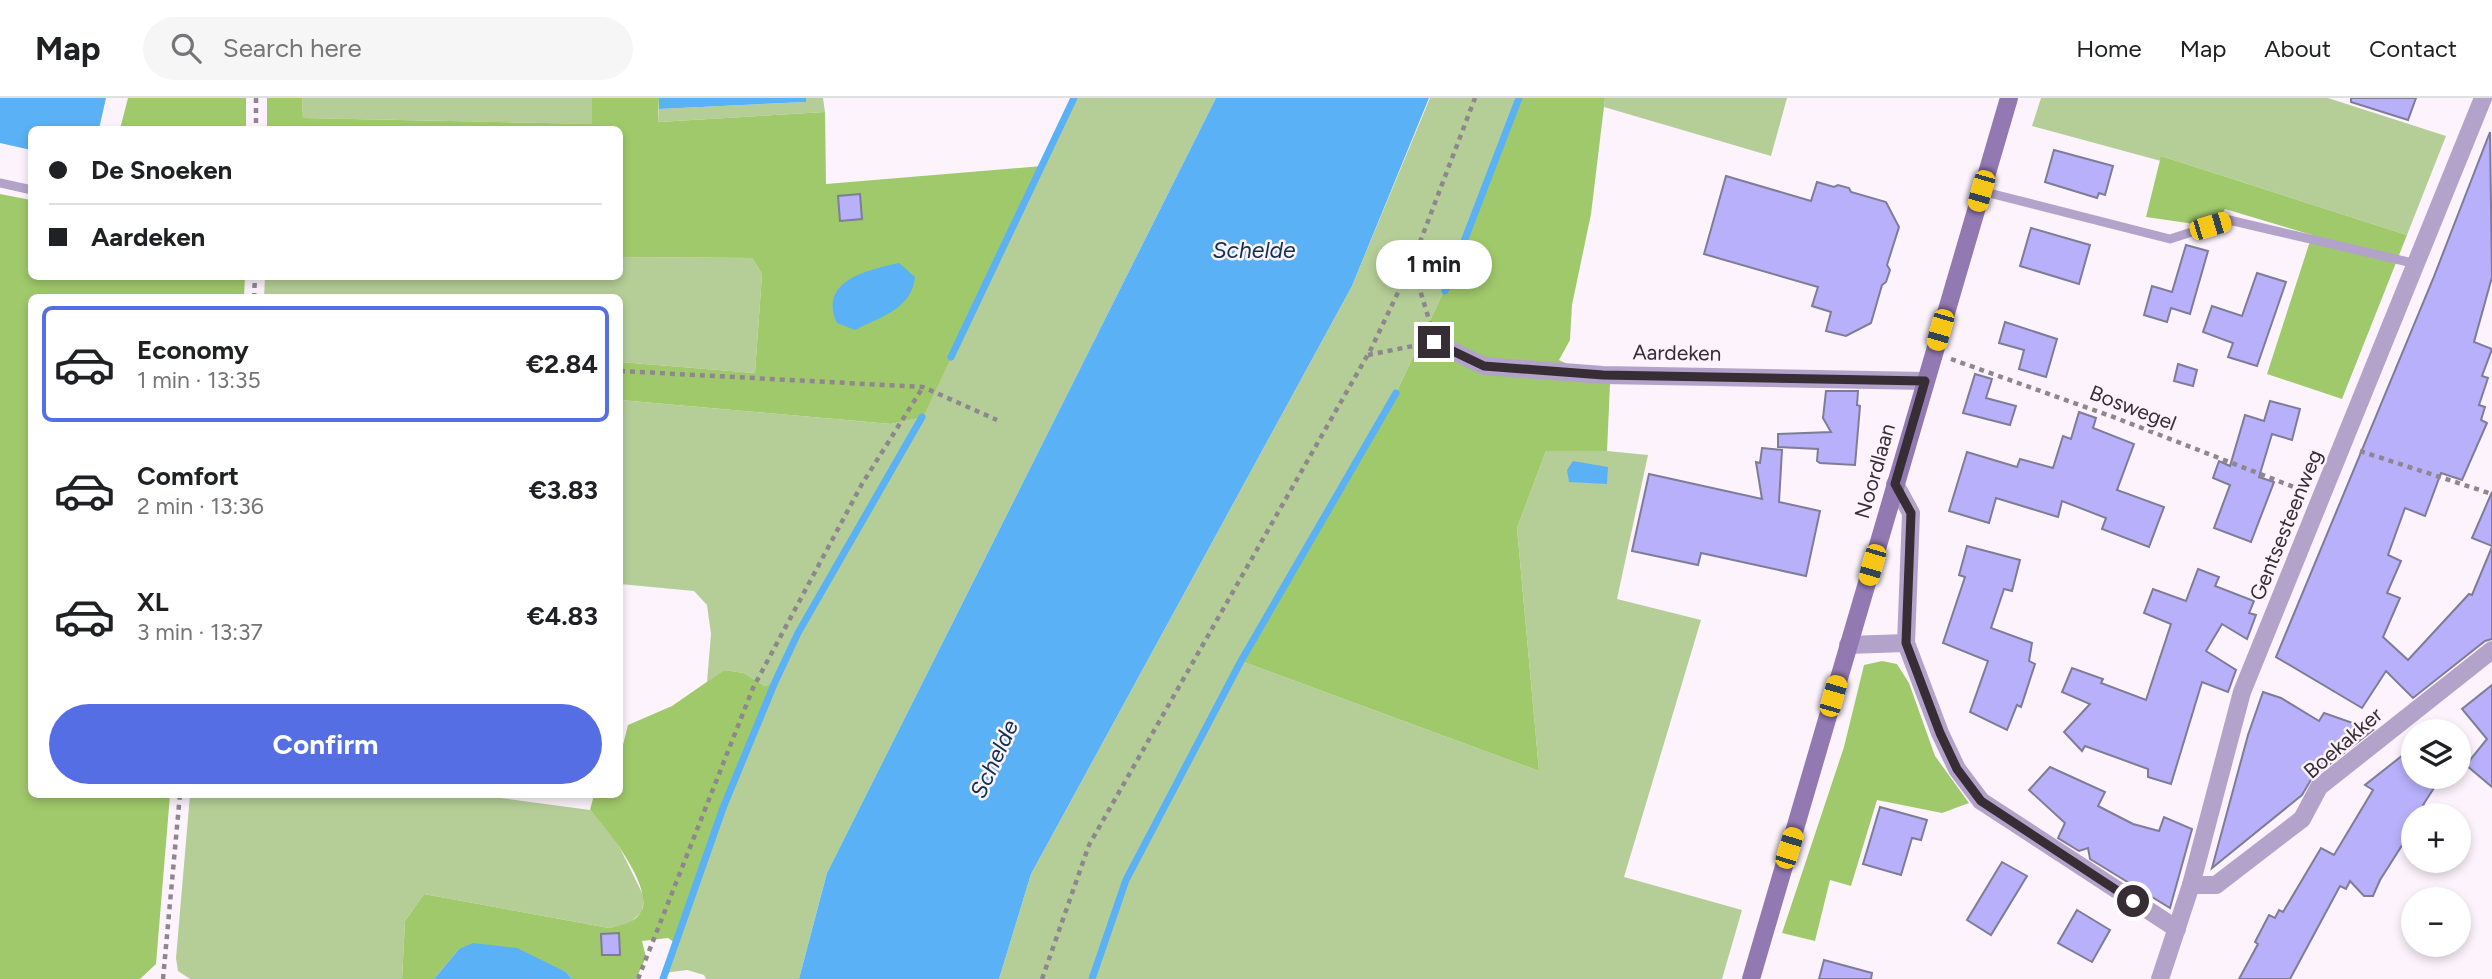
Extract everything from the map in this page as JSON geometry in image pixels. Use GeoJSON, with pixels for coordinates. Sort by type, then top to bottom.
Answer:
{"type":"FeatureCollection","features":[{"type":"Feature","properties":{"kind":"street","name":"Noordlaan"},"geometry":{"type":"LineString","coordinates":[[1751,979],[2009,98]]}},
{"type":"Feature","properties":{"kind":"street","name":"Gentsesteenweg"},"geometry":{"type":"LineString","coordinates":[[2160,979],[2191,885],[2242,692],[2483,98]]}},
{"type":"Feature","properties":{"kind":"street","name":"Aardeken"},"geometry":{"type":"LineString","coordinates":[[1434,342],[1484,366],[1603,375],[1925,381]]}},
{"type":"Feature","properties":{"kind":"street"},"geometry":{"type":"LineString","coordinates":[[1895,484],[1911,513],[1906,643],[1940,733],[1957,769],[1981,801],[2177,929]]}},
{"type":"Feature","properties":{"kind":"street"},"geometry":{"type":"LineString","coordinates":[[1848,645],[1906,643]]}},
{"type":"Feature","properties":{"kind":"street","name":"Boekakker"},"geometry":{"type":"LineString","coordinates":[[2191,885],[2216,885],[2302,819],[2319,788],[2492,650]]}},
{"type":"Feature","properties":{"kind":"lane"},"geometry":{"type":"LineString","coordinates":[[0,183],[28,189]]}},
{"type":"Feature","properties":{"kind":"lane"},"geometry":{"type":"LineString","coordinates":[[1981,191],[2170,239],[2230,220],[2417,264]]}},
{"type":"Feature","properties":{"kind":"path"},"geometry":{"type":"LineString","coordinates":[[256,98],[256,126]]}},
{"type":"Feature","properties":{"kind":"path"},"geometry":{"type":"LineString","coordinates":[[1042,979],[1089,845],[1367,355],[1412,263],[1475,98]]}},
{"type":"Feature","properties":{"kind":"path"},"geometry":{"type":"LineString","coordinates":[[1367,355],[1434,342],[1412,263]]}},
{"type":"Feature","properties":{"kind":"path","name":"Boswegel"},"geometry":{"type":"LineString","coordinates":[[1933,353],[2116,418],[2321,497]]}},
{"type":"Feature","properties":{"kind":"path"},"geometry":{"type":"LineString","coordinates":[[623,370],[923,387],[997,420]]}},
{"type":"Feature","properties":{"kind":"path"},"geometry":{"type":"LineString","coordinates":[[638,979],[753,688],[862,484],[923,387]]}},
{"type":"Feature","properties":{"kind":"path"},"geometry":{"type":"LineString","coordinates":[[2343,445],[2492,494]]}},
{"type":"Feature","properties":{"kind":"path"},"geometry":{"type":"LineString","coordinates":[[163,979],[180,798]]}},
{"type":"Feature","properties":{"kind":"green space"},"geometry":{"type":"Polygon","coordinates":[[[128,98],[246,98],[246,126],[121,126],[128,98]]]}},
{"type":"Feature","properties":{"kind":"green space"},"geometry":{"type":"Polygon","coordinates":[[[267,98],[302,98],[303,118],[592,124],[592,98],[659,98],[658,122],[825,112],[826,184],[1042,166],[923,417],[891,424],[623,400],[623,362],[755,373],[762,274],[752,258],[623,257],[623,126],[267,126],[267,98]]]}},
{"type":"Feature","properties":{"kind":"green space"},"geometry":{"type":"Polygon","coordinates":[[[302,98],[592,98],[592,124],[303,118],[302,98]]]}},
{"type":"Feature","properties":{"kind":"green space"},"geometry":{"type":"Polygon","coordinates":[[[806,98],[823,98],[825,112],[658,122],[659,109],[806,102],[806,98]]]}},
{"type":"Feature","properties":{"kind":"green space"},"geometry":{"type":"Polygon","coordinates":[[[1074,98],[1216,98],[827,873],[799,979],[706,979],[704,975],[687,970],[664,973],[723,808],[774,683],[765,686],[744,673],[724,670],[707,682],[711,634],[707,605],[694,591],[623,584],[623,400],[891,424],[922,417],[1074,98]]]}},
{"type":"Feature","properties":{"kind":"green space"},"geometry":{"type":"Polygon","coordinates":[[[1430,98],[1519,98],[1450,278],[1396,393],[1241,661],[1539,771],[1517,528],[1546,451],[1607,451],[1648,455],[1617,599],[1701,620],[1624,877],[1742,910],[1722,979],[999,979],[1031,874],[1352,286],[1430,98]]]}},
{"type":"Feature","properties":{"kind":"green space"},"geometry":{"type":"Polygon","coordinates":[[[1519,98],[1605,98],[1591,214],[1572,305],[1570,340],[1559,360],[1610,384],[1607,451],[1546,451],[1517,528],[1539,771],[1241,661],[1396,393],[1450,278],[1519,98]]]}},
{"type":"Feature","properties":{"kind":"green space"},"geometry":{"type":"Polygon","coordinates":[[[1605,98],[1787,98],[1771,156],[1604,107],[1605,98]]]}},
{"type":"Feature","properties":{"kind":"green space"},"geometry":{"type":"Polygon","coordinates":[[[2041,98],[2328,98],[2446,136],[2407,235],[2161,156],[2161,161],[2032,126],[2041,98]]]}},
{"type":"Feature","properties":{"kind":"green space"},"geometry":{"type":"Polygon","coordinates":[[[2161,156],[2407,235],[2342,399],[2267,374],[2312,235],[2225,209],[2215,227],[2146,217],[2161,156]]]}},
{"type":"Feature","properties":{"kind":"green space"},"geometry":{"type":"Polygon","coordinates":[[[0,194],[28,199],[28,280],[245,280],[244,294],[28,294],[28,798],[170,798],[156,964],[140,979],[0,979],[0,194]]]}},
{"type":"Feature","properties":{"kind":"green space"},"geometry":{"type":"Polygon","coordinates":[[[623,257],[752,258],[762,274],[755,373],[623,362],[623,294],[264,294],[265,280],[623,280],[623,257]]]}},
{"type":"Feature","properties":{"kind":"green space"},"geometry":{"type":"Polygon","coordinates":[[[1882,661],[1897,664],[1909,683],[1935,756],[1969,803],[1942,813],[1877,800],[1851,886],[1830,880],[1815,941],[1782,933],[1844,747],[1864,665],[1882,661]]]}},
{"type":"Feature","properties":{"kind":"green space"},"geometry":{"type":"Polygon","coordinates":[[[724,670],[744,673],[765,686],[775,682],[723,808],[675,943],[668,938],[642,941],[646,957],[636,979],[572,979],[566,972],[554,967],[459,949],[434,979],[402,979],[405,921],[424,894],[609,928],[636,918],[642,910],[640,886],[626,857],[590,810],[593,798],[623,798],[623,745],[628,725],[672,706],[724,670]]]}},
{"type":"Feature","properties":{"kind":"green space"},"geometry":{"type":"Polygon","coordinates":[[[190,798],[502,798],[590,810],[608,829],[644,897],[642,912],[628,924],[609,928],[424,894],[405,921],[402,979],[190,979],[178,971],[176,958],[190,798]]]}},
{"type":"Feature","properties":{"kind":"water"},"geometry":{"type":"Polygon","coordinates":[[[0,98],[106,98],[100,126],[28,126],[28,149],[0,143],[0,98]]]}},
{"type":"Feature","properties":{"kind":"water"},"geometry":{"type":"Polygon","coordinates":[[[659,98],[806,98],[806,102],[659,109],[659,98]]]}},
{"type":"Feature","properties":{"kind":"water","name":"Schelde"},"geometry":{"type":"Polygon","coordinates":[[[1216,98],[1429,98],[1352,286],[1031,874],[999,979],[799,979],[827,873],[1216,98]]]}},
{"type":"Feature","properties":{"kind":"water"},"geometry":{"type":"Polygon","coordinates":[[[899,263],[915,277],[913,288],[901,304],[893,311],[855,330],[837,323],[833,309],[834,297],[840,287],[860,274],[899,263]]]}},
{"type":"Feature","properties":{"kind":"water"},"geometry":{"type":"Polygon","coordinates":[[[1573,461],[1608,467],[1607,484],[1569,482],[1567,470],[1573,461]]]}},
{"type":"Feature","properties":{"kind":"water"},"geometry":{"type":"Polygon","coordinates":[[[473,943],[517,948],[566,972],[572,979],[434,979],[459,949],[473,943]]]}},
{"type":"Feature","properties":{"kind":"building"},"geometry":{"type":"Polygon","coordinates":[[[2351,98],[2416,98],[2408,120],[2351,102],[2351,98]]]}},
{"type":"Feature","properties":{"kind":"building"},"geometry":{"type":"Polygon","coordinates":[[[2490,132],[2492,277],[2474,342],[2492,349],[2482,376],[2488,378],[2479,405],[2485,407],[2481,420],[2487,423],[2462,480],[2441,473],[2425,516],[2405,508],[2388,555],[2401,561],[2387,593],[2400,598],[2383,637],[2408,660],[2469,594],[2472,595],[2492,547],[2492,639],[2485,641],[2413,698],[2386,671],[2362,708],[2276,657],[2433,279],[2490,132]]]}},
{"type":"Feature","properties":{"kind":"building"},"geometry":{"type":"Polygon","coordinates":[[[2054,150],[2113,166],[2105,195],[2099,193],[2097,198],[2045,182],[2054,150]]]}},
{"type":"Feature","properties":{"kind":"building"},"geometry":{"type":"Polygon","coordinates":[[[1726,176],[1811,201],[1817,182],[1849,188],[1851,192],[1886,202],[1899,227],[1887,265],[1890,270],[1886,282],[1882,285],[1871,323],[1846,336],[1826,331],[1831,312],[1812,306],[1818,287],[1704,254],[1726,176]]]}},
{"type":"Feature","properties":{"kind":"building"},"geometry":{"type":"Polygon","coordinates":[[[860,194],[862,219],[840,221],[838,196],[860,194]]]}},
{"type":"Feature","properties":{"kind":"building"},"geometry":{"type":"Polygon","coordinates":[[[2031,228],[2090,245],[2079,284],[2020,266],[2031,228]]]}},
{"type":"Feature","properties":{"kind":"building"},"geometry":{"type":"Polygon","coordinates":[[[2186,245],[2208,251],[2190,314],[2171,308],[2167,322],[2144,315],[2152,286],[2172,292],[2186,245]]]}},
{"type":"Feature","properties":{"kind":"building"},"geometry":{"type":"Polygon","coordinates":[[[2257,273],[2286,282],[2257,366],[2228,357],[2233,343],[2203,332],[2212,306],[2242,316],[2257,273]]]}},
{"type":"Feature","properties":{"kind":"building"},"geometry":{"type":"Polygon","coordinates":[[[2005,322],[2057,339],[2046,377],[2019,369],[2024,350],[1999,343],[2005,322]]]}},
{"type":"Feature","properties":{"kind":"building"},"geometry":{"type":"Polygon","coordinates":[[[2178,364],[2197,370],[2193,386],[2174,381],[2178,364]]]}},
{"type":"Feature","properties":{"kind":"building"},"geometry":{"type":"Polygon","coordinates":[[[1975,374],[1992,379],[1986,398],[2016,406],[2010,425],[1963,413],[1975,374]]]}},
{"type":"Feature","properties":{"kind":"building"},"geometry":{"type":"Polygon","coordinates":[[[1826,391],[1858,391],[1857,405],[1860,406],[1855,465],[1820,463],[1817,461],[1818,449],[1778,447],[1778,434],[1831,432],[1823,418],[1826,391]]]}},
{"type":"Feature","properties":{"kind":"building"},"geometry":{"type":"Polygon","coordinates":[[[2270,401],[2300,409],[2292,440],[2272,434],[2259,477],[2274,482],[2251,542],[2214,528],[2230,485],[2213,478],[2219,461],[2230,466],[2245,415],[2264,421],[2270,401]]]}},
{"type":"Feature","properties":{"kind":"building"},"geometry":{"type":"Polygon","coordinates":[[[2079,412],[2096,418],[2093,428],[2134,444],[2117,490],[2164,507],[2149,547],[2102,529],[2106,518],[2062,501],[2058,517],[1996,498],[1989,523],[1949,511],[1967,452],[2017,467],[2020,459],[2053,468],[2063,436],[2071,439],[2079,412]]]}},
{"type":"Feature","properties":{"kind":"building"},"geometry":{"type":"Polygon","coordinates":[[[1762,448],[1782,450],[1779,502],[1820,511],[1806,576],[1701,553],[1698,565],[1632,551],[1649,474],[1762,499],[1756,462],[1760,463],[1762,448]]]}},
{"type":"Feature","properties":{"kind":"building"},"geometry":{"type":"Polygon","coordinates":[[[2492,492],[2492,546],[2472,538],[2492,492]]]}},
{"type":"Feature","properties":{"kind":"building"},"geometry":{"type":"Polygon","coordinates":[[[1967,546],[2020,560],[2012,591],[2004,589],[1991,628],[2032,643],[2029,661],[2035,664],[2021,707],[2017,705],[2007,730],[1970,712],[1988,661],[1943,643],[1965,577],[1959,575],[1967,546]]]}},
{"type":"Feature","properties":{"kind":"building"},"geometry":{"type":"Polygon","coordinates":[[[2198,569],[2219,577],[2215,586],[2254,601],[2249,613],[2256,615],[2247,639],[2222,624],[2206,651],[2236,670],[2228,692],[2202,682],[2171,784],[2148,777],[2148,769],[2085,746],[2082,751],[2064,732],[2090,704],[2062,692],[2072,668],[2103,679],[2101,683],[2146,700],[2171,624],[2144,613],[2153,589],[2186,601],[2198,569]]]}},
{"type":"Feature","properties":{"kind":"building"},"geometry":{"type":"Polygon","coordinates":[[[2492,685],[2492,787],[2471,769],[2471,759],[2487,739],[2462,709],[2492,685]]]}},
{"type":"Feature","properties":{"kind":"building"},"geometry":{"type":"Polygon","coordinates":[[[2263,692],[2281,698],[2319,721],[2324,713],[2373,730],[2312,778],[2302,795],[2212,868],[2248,735],[2263,692]]]}},
{"type":"Feature","properties":{"kind":"building"},"geometry":{"type":"Polygon","coordinates":[[[2401,756],[2401,789],[2433,789],[2424,803],[2401,803],[2401,847],[2373,896],[2364,896],[2350,881],[2346,889],[2340,886],[2290,979],[2239,979],[2258,944],[2255,942],[2269,915],[2275,918],[2279,910],[2283,912],[2321,848],[2334,855],[2373,790],[2365,785],[2401,756]]]}},
{"type":"Feature","properties":{"kind":"building"},"geometry":{"type":"Polygon","coordinates":[[[2050,767],[2105,792],[2098,806],[2133,824],[2159,831],[2164,817],[2192,829],[2170,908],[2090,859],[2088,848],[2079,851],[2058,838],[2065,823],[2029,790],[2050,767]]]}},
{"type":"Feature","properties":{"kind":"building"},"geometry":{"type":"Polygon","coordinates":[[[1880,807],[1927,820],[1921,840],[1912,838],[1901,875],[1863,864],[1880,807]]]}},
{"type":"Feature","properties":{"kind":"building"},"geometry":{"type":"Polygon","coordinates":[[[2002,862],[2027,876],[1991,935],[1967,920],[2002,862]]]}},
{"type":"Feature","properties":{"kind":"building"},"geometry":{"type":"Polygon","coordinates":[[[2077,910],[2110,930],[2092,962],[2058,943],[2077,910]]]}},
{"type":"Feature","properties":{"kind":"building"},"geometry":{"type":"Polygon","coordinates":[[[619,933],[620,955],[602,955],[601,934],[619,933]]]}},
{"type":"Feature","properties":{"kind":"building"},"geometry":{"type":"Polygon","coordinates":[[[1824,960],[1872,973],[1871,979],[1819,979],[1824,960]]]}},
{"type":"Feature","properties":{"kind":"waterway"},"geometry":{"type":"LineString","coordinates":[[951,357],[1074,98]]}},
{"type":"Feature","properties":{"kind":"waterway"},"geometry":{"type":"LineString","coordinates":[[1445,291],[1519,98]]}},
{"type":"Feature","properties":{"kind":"waterway"},"geometry":{"type":"LineString","coordinates":[[1092,979],[1126,880],[1241,661],[1396,393]]}},
{"type":"Feature","properties":{"kind":"waterway"},"geometry":{"type":"LineString","coordinates":[[663,979],[723,808],[775,682],[798,633],[922,417]]}},
{"type":"Feature","properties":{"kind":"route"},"geometry":{"type":"LineString","coordinates":[[1434,342],[1484,366],[1603,375],[1925,381],[1895,484],[1911,513],[1906,643],[1940,733],[1957,769],[1981,801],[2133,901]]}}]}
